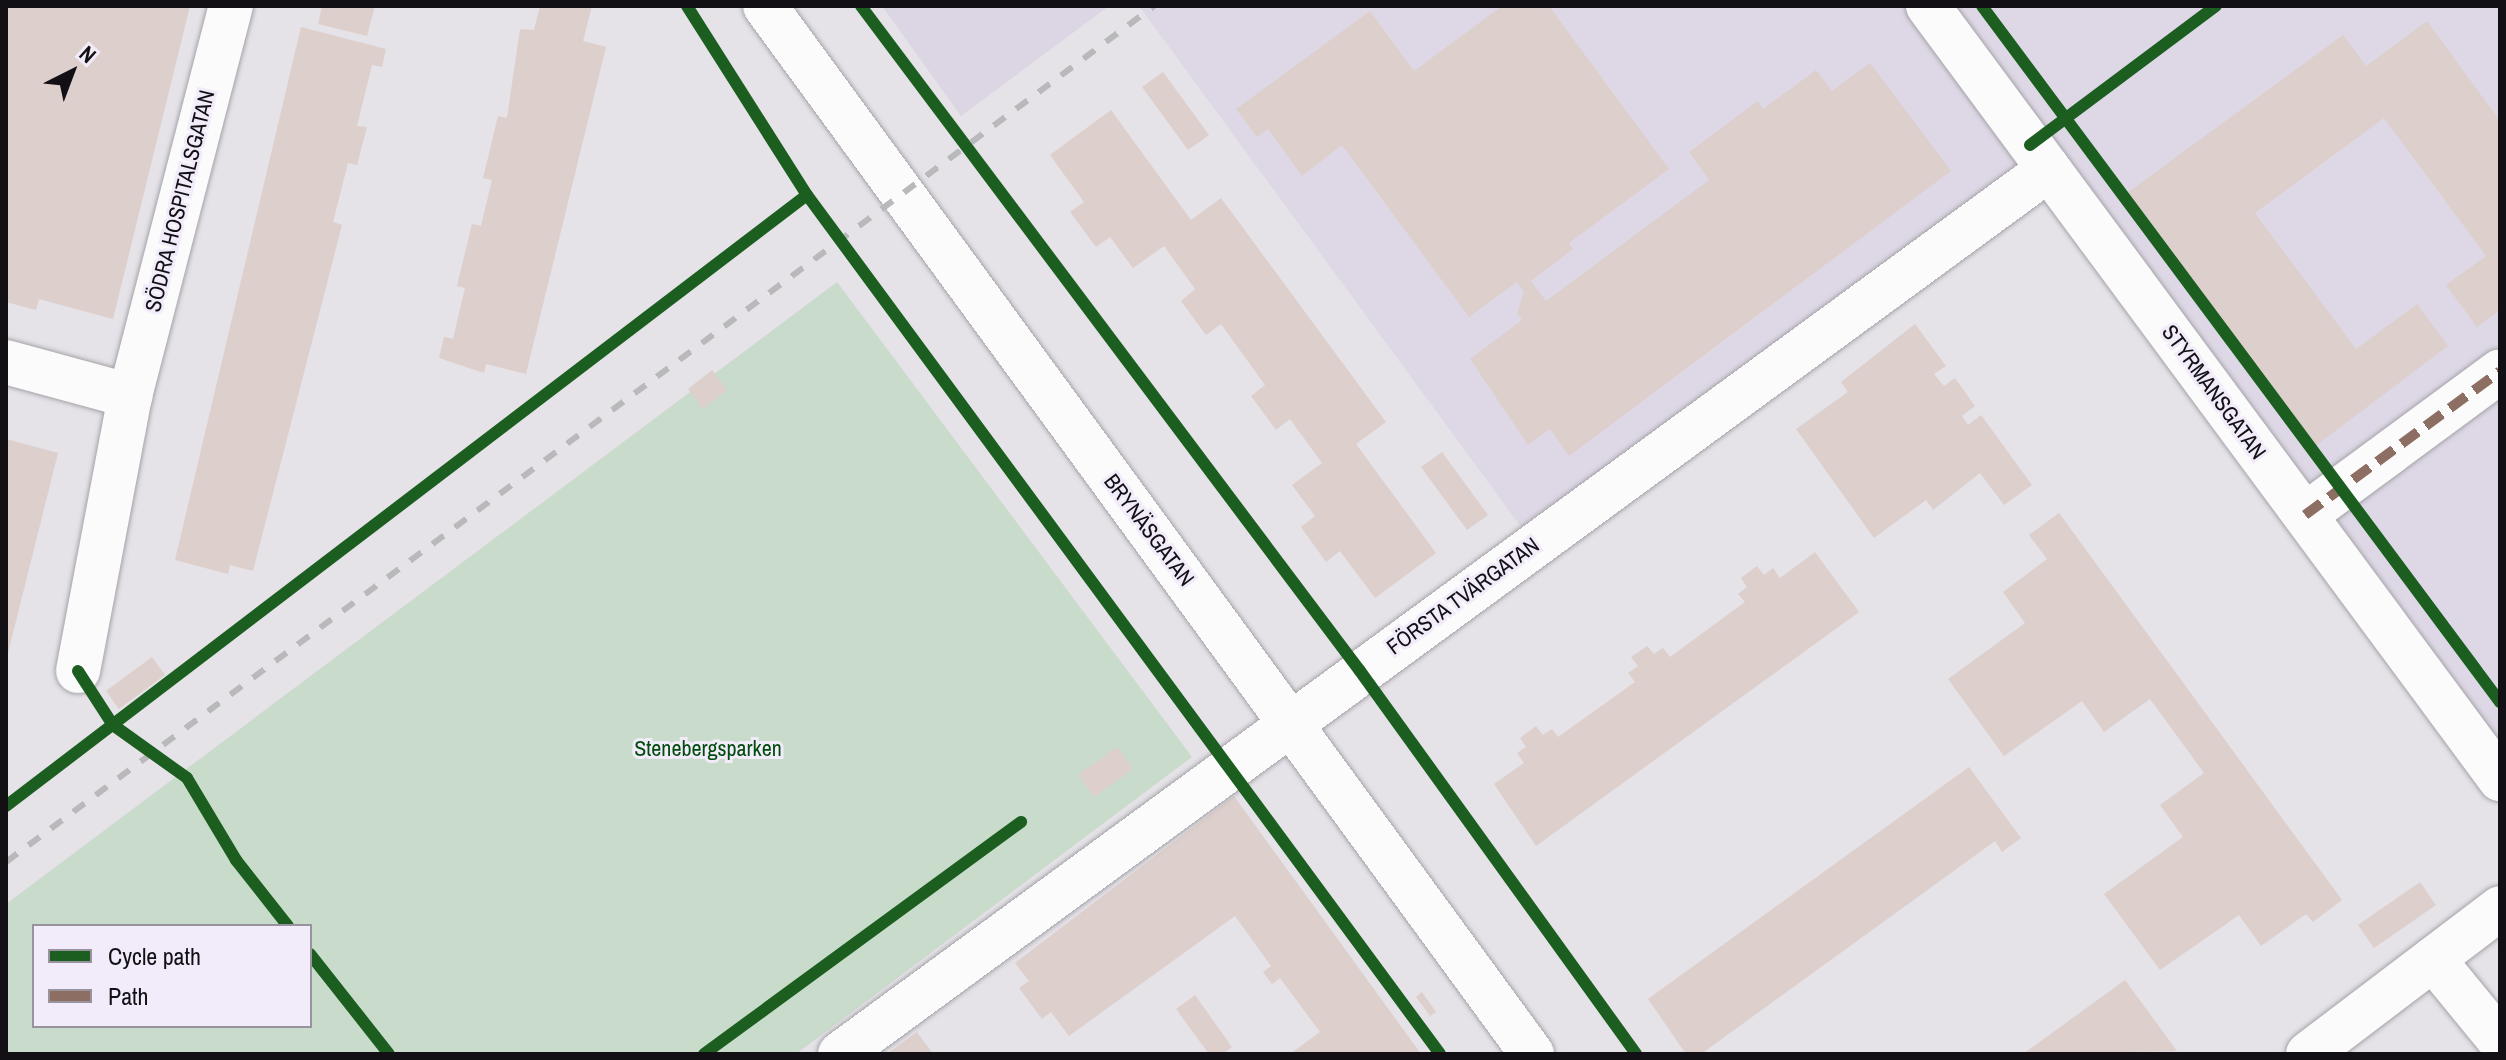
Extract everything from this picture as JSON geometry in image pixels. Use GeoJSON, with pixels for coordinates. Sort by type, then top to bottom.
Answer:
{"type":"FeatureCollection","features":[{"type":"Feature","properties":{"kind":"street","name":"SÖDRA HOSPITALSGATAN"},"geometry":{"type":"LineString","coordinates":[[78,671],[130,396],[231,6]]}},
{"type":"Feature","properties":{"kind":"street","name":"BRYNÄSGATAN"},"geometry":{"type":"LineString","coordinates":[[765,6],[1292,722],[1532,1054]]}},
{"type":"Feature","properties":{"kind":"street","name":"STYRMANSGATAN"},"geometry":{"type":"LineString","coordinates":[[1928,6],[2500,779]]}},
{"type":"Feature","properties":{"kind":"street","name":"FÖRSTA TVÄRGATAN"},"geometry":{"type":"LineString","coordinates":[[840,1054],[2049,169]]}},
{"type":"Feature","properties":{"kind":"street"},"geometry":{"type":"LineString","coordinates":[[6,362],[130,396]]}},
{"type":"Feature","properties":{"kind":"street"},"geometry":{"type":"LineString","coordinates":[[2305,515],[2500,371]]}},
{"type":"Feature","properties":{"kind":"street"},"geometry":{"type":"LineString","coordinates":[[2308,1054],[2500,908]]}},
{"type":"Feature","properties":{"kind":"street"},"geometry":{"type":"LineString","coordinates":[[2433,959],[2500,1041]]}},
{"type":"Feature","properties":{"kind":"shaded area"},"geometry":{"type":"Polygon","coordinates":[[[882,6],[1109,6],[961,116],[882,6]]]}},
{"type":"Feature","properties":{"kind":"shaded area"},"geometry":{"type":"Polygon","coordinates":[[[1139,6],[2500,6],[2500,750],[2333,514],[2048,152],[1521,527],[1139,6]]]}},
{"type":"Feature","properties":{"kind":"green space","name":"Stenebergsparken"},"geometry":{"type":"Polygon","coordinates":[[[837,282],[1192,757],[796,1054],[6,1054],[6,904],[837,282]]]}},
{"type":"Feature","properties":{"kind":"building"},"geometry":{"type":"Polygon","coordinates":[[[6,6],[190,6],[113,319],[39,299],[36,310],[6,302],[6,6]]]}},
{"type":"Feature","properties":{"kind":"building"},"geometry":{"type":"Polygon","coordinates":[[[322,6],[375,6],[367,36],[318,24],[322,6]]]}},
{"type":"Feature","properties":{"kind":"building"},"geometry":{"type":"Polygon","coordinates":[[[540,6],[592,6],[583,41],[606,47],[526,374],[486,364],[484,373],[439,358],[444,337],[453,339],[465,288],[457,286],[472,224],[481,226],[492,180],[483,178],[498,116],[507,118],[520,29],[534,30],[540,6]]]}},
{"type":"Feature","properties":{"kind":"building"},"geometry":{"type":"Polygon","coordinates":[[[1502,6],[1549,6],[1669,169],[1569,243],[1573,249],[1531,281],[1546,301],[1709,180],[1689,152],[1758,101],[1763,109],[1816,70],[1832,91],[1870,63],[1951,171],[1569,456],[1550,429],[1528,445],[1470,359],[1522,320],[1517,313],[1524,292],[1517,282],[1469,317],[1342,145],[1302,176],[1268,129],[1257,137],[1236,109],[1370,11],[1414,71],[1502,6]]]}},
{"type":"Feature","properties":{"kind":"building"},"geometry":{"type":"Polygon","coordinates":[[[2427,21],[2500,121],[2500,310],[2477,327],[2446,285],[2486,256],[2384,118],[2255,213],[2356,349],[2417,304],[2448,346],[2314,447],[2127,193],[2343,35],[2366,66],[2427,21]]]}},
{"type":"Feature","properties":{"kind":"building"},"geometry":{"type":"Polygon","coordinates":[[[301,27],[386,49],[382,67],[372,65],[357,126],[367,127],[357,165],[348,163],[333,222],[342,225],[253,571],[230,565],[228,574],[175,560],[301,27]]]}},
{"type":"Feature","properties":{"kind":"building"},"geometry":{"type":"Polygon","coordinates":[[[1163,72],[1209,135],[1188,150],[1142,87],[1163,72]]]}},
{"type":"Feature","properties":{"kind":"building"},"geometry":{"type":"Polygon","coordinates":[[[1111,110],[1191,220],[1221,198],[1386,422],[1356,444],[1436,553],[1375,598],[1340,551],[1326,562],[1301,527],[1315,516],[1292,485],[1322,463],[1290,419],[1276,430],[1251,396],[1265,385],[1221,324],[1206,335],[1181,301],[1195,289],[1164,246],[1133,268],[1110,237],[1096,247],[1070,212],[1084,202],[1050,155],[1111,110]]]}},
{"type":"Feature","properties":{"kind":"building"},"geometry":{"type":"Polygon","coordinates":[[[1915,324],[1946,366],[1934,374],[1944,386],[1955,378],[1975,406],[1962,416],[1968,425],[1981,415],[2032,485],[2004,505],[1980,473],[1933,510],[1926,500],[1874,538],[1796,429],[1848,392],[1841,382],[1915,324]]]}},
{"type":"Feature","properties":{"kind":"building"},"geometry":{"type":"Polygon","coordinates":[[[712,370],[727,390],[703,409],[688,389],[712,370]]]}},
{"type":"Feature","properties":{"kind":"building"},"geometry":{"type":"Polygon","coordinates":[[[6,439],[58,453],[7,657],[6,657],[6,439]]]}},
{"type":"Feature","properties":{"kind":"building"},"geometry":{"type":"Polygon","coordinates":[[[1442,452],[1488,515],[1467,530],[1421,467],[1442,452]]]}},
{"type":"Feature","properties":{"kind":"building"},"geometry":{"type":"Polygon","coordinates":[[[2059,513],[2342,900],[2313,922],[2306,914],[2261,946],[2239,915],[2160,970],[2104,894],[2183,837],[2160,805],[2204,773],[2150,699],[2104,732],[2082,701],[2004,756],[1948,679],[2025,623],[2003,592],[2047,559],[2029,535],[2059,513]]]}},
{"type":"Feature","properties":{"kind":"building"},"geometry":{"type":"Polygon","coordinates":[[[1815,552],[1859,612],[1536,846],[1494,784],[1524,763],[1517,753],[1526,747],[1520,738],[1536,726],[1543,735],[1552,729],[1558,737],[1635,682],[1628,673],[1638,666],[1631,657],[1647,646],[1654,654],[1663,648],[1670,657],[1745,602],[1738,594],[1747,587],[1741,578],[1757,566],[1764,575],[1773,568],[1780,578],[1815,552]]]}},
{"type":"Feature","properties":{"kind":"building"},"geometry":{"type":"Polygon","coordinates":[[[152,657],[165,675],[119,709],[106,691],[152,657]]]}},
{"type":"Feature","properties":{"kind":"building"},"geometry":{"type":"Polygon","coordinates":[[[1117,747],[1133,769],[1094,797],[1078,775],[1117,747]]]}},
{"type":"Feature","properties":{"kind":"building"},"geometry":{"type":"Polygon","coordinates":[[[1969,767],[2021,838],[2002,852],[1995,841],[1701,1054],[1686,1054],[1648,999],[1969,767]]]}},
{"type":"Feature","properties":{"kind":"building"},"geometry":{"type":"Polygon","coordinates":[[[1234,796],[1421,1054],[1290,1054],[1320,1032],[1280,978],[1272,984],[1263,972],[1271,966],[1235,916],[1069,1036],[1051,1012],[1042,1019],[1019,988],[1029,981],[1015,963],[1234,796]]]}},
{"type":"Feature","properties":{"kind":"building"},"geometry":{"type":"Polygon","coordinates":[[[2420,882],[2436,905],[2374,948],[2358,925],[2420,882]]]}},
{"type":"Feature","properties":{"kind":"building"},"geometry":{"type":"Polygon","coordinates":[[[2125,980],[2177,1051],[2023,1054],[2125,980]]]}},
{"type":"Feature","properties":{"kind":"building"},"geometry":{"type":"Polygon","coordinates":[[[1422,992],[1436,1012],[1430,1016],[1416,997],[1422,992]]]}},
{"type":"Feature","properties":{"kind":"building"},"geometry":{"type":"Polygon","coordinates":[[[1195,995],[1232,1047],[1223,1054],[1209,1054],[1176,1009],[1195,995]]]}},
{"type":"Feature","properties":{"kind":"building"},"geometry":{"type":"Polygon","coordinates":[[[917,1032],[933,1054],[887,1054],[917,1032]]]}},
{"type":"Feature","properties":{"kind":"railway"},"geometry":{"type":"LineString","coordinates":[[6,862],[1154,6]]}},
{"type":"Feature","properties":{"kind":"marked path"},"geometry":{"type":"LineString","coordinates":[[2305,515],[2500,371]]}},
{"type":"Feature","properties":{"kind":"cycle path"},"geometry":{"type":"LineString","coordinates":[[687,6],[807,195],[1440,1054]]}},
{"type":"Feature","properties":{"kind":"cycle path"},"geometry":{"type":"LineString","coordinates":[[861,6],[1360,671],[1636,1054]]}},
{"type":"Feature","properties":{"kind":"cycle path"},"geometry":{"type":"LineString","coordinates":[[1982,6],[2500,702]]}},
{"type":"Feature","properties":{"kind":"cycle path"},"geometry":{"type":"LineString","coordinates":[[2030,145],[2216,6]]}},
{"type":"Feature","properties":{"kind":"cycle path"},"geometry":{"type":"LineString","coordinates":[[6,806],[807,195]]}},
{"type":"Feature","properties":{"kind":"cycle path"},"geometry":{"type":"LineString","coordinates":[[78,671],[113,725],[187,778],[236,860],[286,924]]}},
{"type":"Feature","properties":{"kind":"cycle path"},"geometry":{"type":"LineString","coordinates":[[704,1054],[1021,822]]}},
{"type":"Feature","properties":{"kind":"cycle path"},"geometry":{"type":"LineString","coordinates":[[312,957],[389,1054]]}}]}
